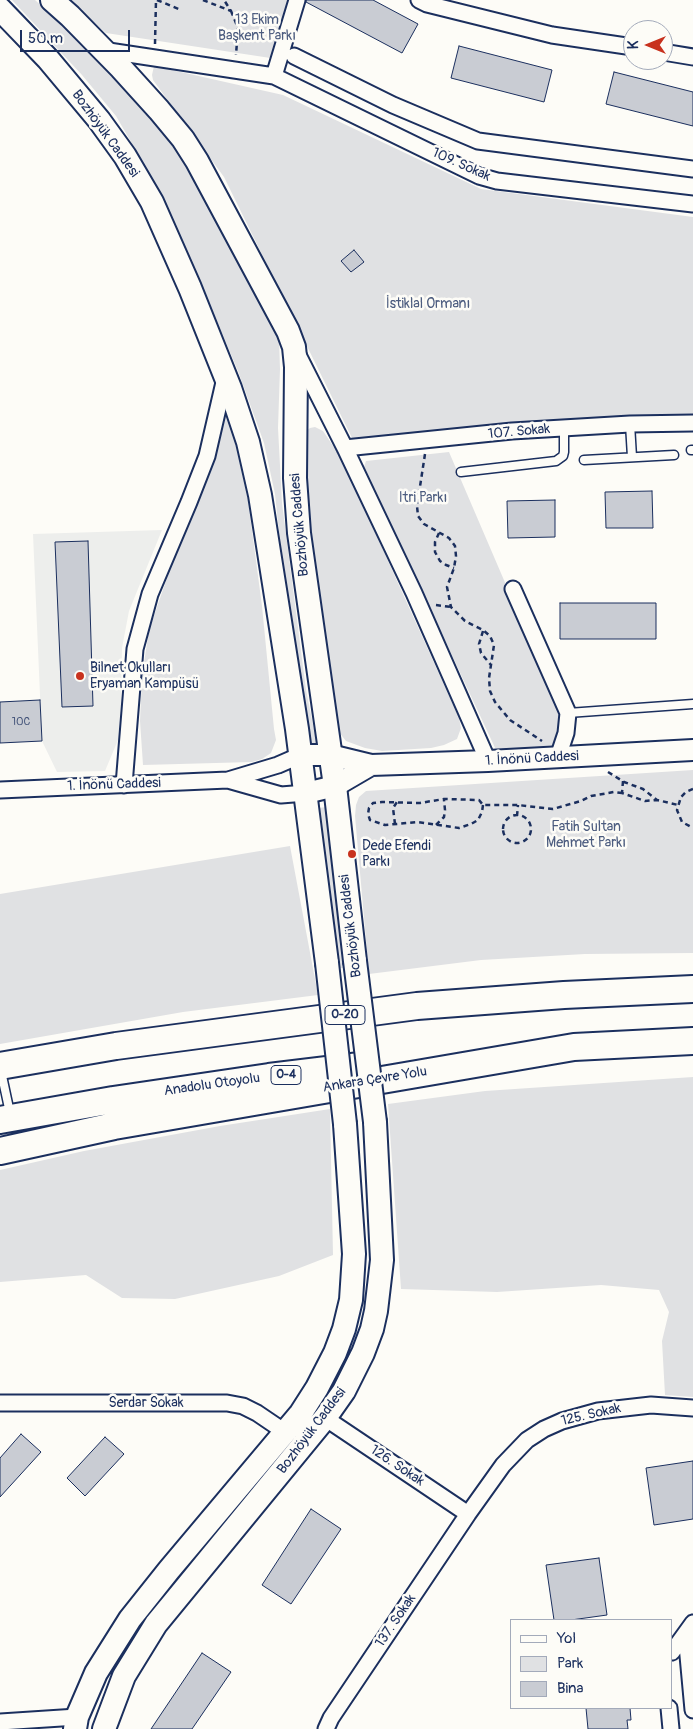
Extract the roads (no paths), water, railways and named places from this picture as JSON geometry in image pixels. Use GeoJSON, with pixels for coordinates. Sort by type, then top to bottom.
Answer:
{"type":"FeatureCollection","features":[{"type":"Feature","properties":{"kind":"highway","name":"O-20"},"geometry":{"type":"LineString","coordinates":[[0,1066],[116,1046],[417,1006],[564,995],[693,989]]}},
{"type":"Feature","properties":{"kind":"highway","name":"Ankara Çevre Yolu"},"geometry":{"type":"LineString","coordinates":[[0,1151],[114,1126],[574,1047],[693,1042]]}},
{"type":"Feature","properties":{"kind":"highway","name":"Anadolu Otoyolu"},"geometry":{"type":"LineString","coordinates":[[6,1119],[113,1100],[269,1077],[412,1060],[574,1047]]}},
{"type":"Feature","properties":{"kind":"main road","name":"Bozhöyük Caddesi"},"geometry":{"type":"LineString","coordinates":[[52,0],[70,16],[159,110],[183,139],[197,161],[288,330],[294,347],[296,367],[295,478],[299,533],[335,786],[375,1122],[382,1260],[372,1330],[344,1391],[325,1418],[156,1624],[124,1676],[104,1729]]}},
{"type":"Feature","properties":{"kind":"main road","name":"Bozhöyük Caddesi"},"geometry":{"type":"LineString","coordinates":[[0,9],[48,59],[99,120],[125,156],[152,202],[190,288],[248,442],[260,495],[306,793],[345,1124],[354,1254],[351,1300],[344,1329],[327,1369],[301,1413],[168,1570],[130,1619],[96,1673],[76,1723]]}},
{"type":"Feature","properties":{"kind":"street"},"geometry":{"type":"LineString","coordinates":[[274,76],[297,0]]}},
{"type":"Feature","properties":{"kind":"street"},"geometry":{"type":"LineString","coordinates":[[419,0],[552,35],[623,46]]}},
{"type":"Feature","properties":{"kind":"street","name":"109. Sokak"},"geometry":{"type":"LineString","coordinates":[[102,50],[274,76],[479,176],[497,181],[693,204]]}},
{"type":"Feature","properties":{"kind":"street"},"geometry":{"type":"LineString","coordinates":[[673,53],[693,56]]}},
{"type":"Feature","properties":{"kind":"street"},"geometry":{"type":"LineString","coordinates":[[294,56],[393,105],[478,142],[693,169]]}},
{"type":"Feature","properties":{"kind":"street"},"geometry":{"type":"LineString","coordinates":[[381,128],[393,105]]}},
{"type":"Feature","properties":{"kind":"street"},"geometry":{"type":"LineString","coordinates":[[294,347],[414,592],[488,761]]}},
{"type":"Feature","properties":{"kind":"street"},"geometry":{"type":"LineString","coordinates":[[124,785],[135,649],[150,594],[207,456],[225,378]]}},
{"type":"Feature","properties":{"kind":"street"},"geometry":{"type":"LineString","coordinates":[[295,406],[302,398],[312,395],[322,402]]}},
{"type":"Feature","properties":{"kind":"street","name":"107. Sokak"},"geometry":{"type":"LineString","coordinates":[[345,448],[512,431],[630,424],[693,423]]}},
{"type":"Feature","properties":{"kind":"street"},"geometry":{"type":"LineString","coordinates":[[513,589],[568,713],[567,726],[553,757]]}},
{"type":"Feature","properties":{"kind":"street","name":"1. İnönü Caddesi"},"geometry":{"type":"LineString","coordinates":[[301,755],[330,755],[371,765],[693,750]]}},
{"type":"Feature","properties":{"kind":"street"},"geometry":{"type":"LineString","coordinates":[[228,780],[278,765],[301,755]]}},
{"type":"Feature","properties":{"kind":"street","name":"1. İnönü Caddesi"},"geometry":{"type":"LineString","coordinates":[[306,793],[335,786],[371,765]]}},
{"type":"Feature","properties":{"kind":"street"},"geometry":{"type":"LineString","coordinates":[[228,780],[282,794],[306,793]]}},
{"type":"Feature","properties":{"kind":"street","name":"1. İnönü Caddesi"},"geometry":{"type":"LineString","coordinates":[[0,790],[228,780]]}},
{"type":"Feature","properties":{"kind":"street","name":"Serdar Sokak"},"geometry":{"type":"LineString","coordinates":[[0,1403],[227,1403],[243,1406],[257,1413],[285,1432]]}},
{"type":"Feature","properties":{"kind":"street","name":"125. Sokak"},"geometry":{"type":"LineString","coordinates":[[468,1514],[514,1452],[544,1429],[562,1421],[598,1411],[625,1407],[651,1405],[693,1408]]}},
{"type":"Feature","properties":{"kind":"street","name":"126. Sokak"},"geometry":{"type":"LineString","coordinates":[[325,1418],[468,1514]]}},
{"type":"Feature","properties":{"kind":"street","name":"137. Sokak"},"geometry":{"type":"LineString","coordinates":[[326,1729],[331,1718],[468,1514]]}},
{"type":"Feature","properties":{"kind":"street"},"geometry":{"type":"LineString","coordinates":[[673,1651],[689,1629]]}},
{"type":"Feature","properties":{"kind":"street"},"geometry":{"type":"LineString","coordinates":[[689,1629],[693,1710]]}},
{"type":"Feature","properties":{"kind":"street"},"geometry":{"type":"LineString","coordinates":[[669,1709],[671,1729]]}},
{"type":"Feature","properties":{"kind":"street"},"geometry":{"type":"LineString","coordinates":[[0,1722],[76,1723]]}},
{"type":"Feature","properties":{"kind":"lane"},"geometry":{"type":"LineString","coordinates":[[630,424],[632,457]]}},
{"type":"Feature","properties":{"kind":"lane"},"geometry":{"type":"LineString","coordinates":[[461,472],[556,461],[563,456],[564,452],[564,428]]}},
{"type":"Feature","properties":{"kind":"lane"},"geometry":{"type":"LineString","coordinates":[[584,460],[674,455]]}},
{"type":"Feature","properties":{"kind":"lane"},"geometry":{"type":"LineString","coordinates":[[568,713],[693,704]]}},
{"type":"Feature","properties":{"kind":"lane"},"geometry":{"type":"LineString","coordinates":[[0,1066],[6,1119]]}},
{"type":"Feature","properties":{"kind":"place","name":"Bilnet Okulları Eryaman Kampüsü"},"geometry":{"type":"Point","coordinates":[80,676]}},
{"type":"Feature","properties":{"kind":"place","name":"Dede Efendi Parkı"},"geometry":{"type":"Point","coordinates":[352,854]}},
{"type":"Feature","properties":{"kind":"park label","name":"13 Ekim Başkent Parkı"},"geometry":{"type":"Point","coordinates":[257,28]}},
{"type":"Feature","properties":{"kind":"park label","name":"İstiklal Ormanı"},"geometry":{"type":"Point","coordinates":[428,304]}},
{"type":"Feature","properties":{"kind":"park label","name":"Itri Parkı"},"geometry":{"type":"Point","coordinates":[423,498]}},
{"type":"Feature","properties":{"kind":"park label","name":"Fatih Sultan Mehmet Parkı"},"geometry":{"type":"Point","coordinates":[586,836]}}]}
